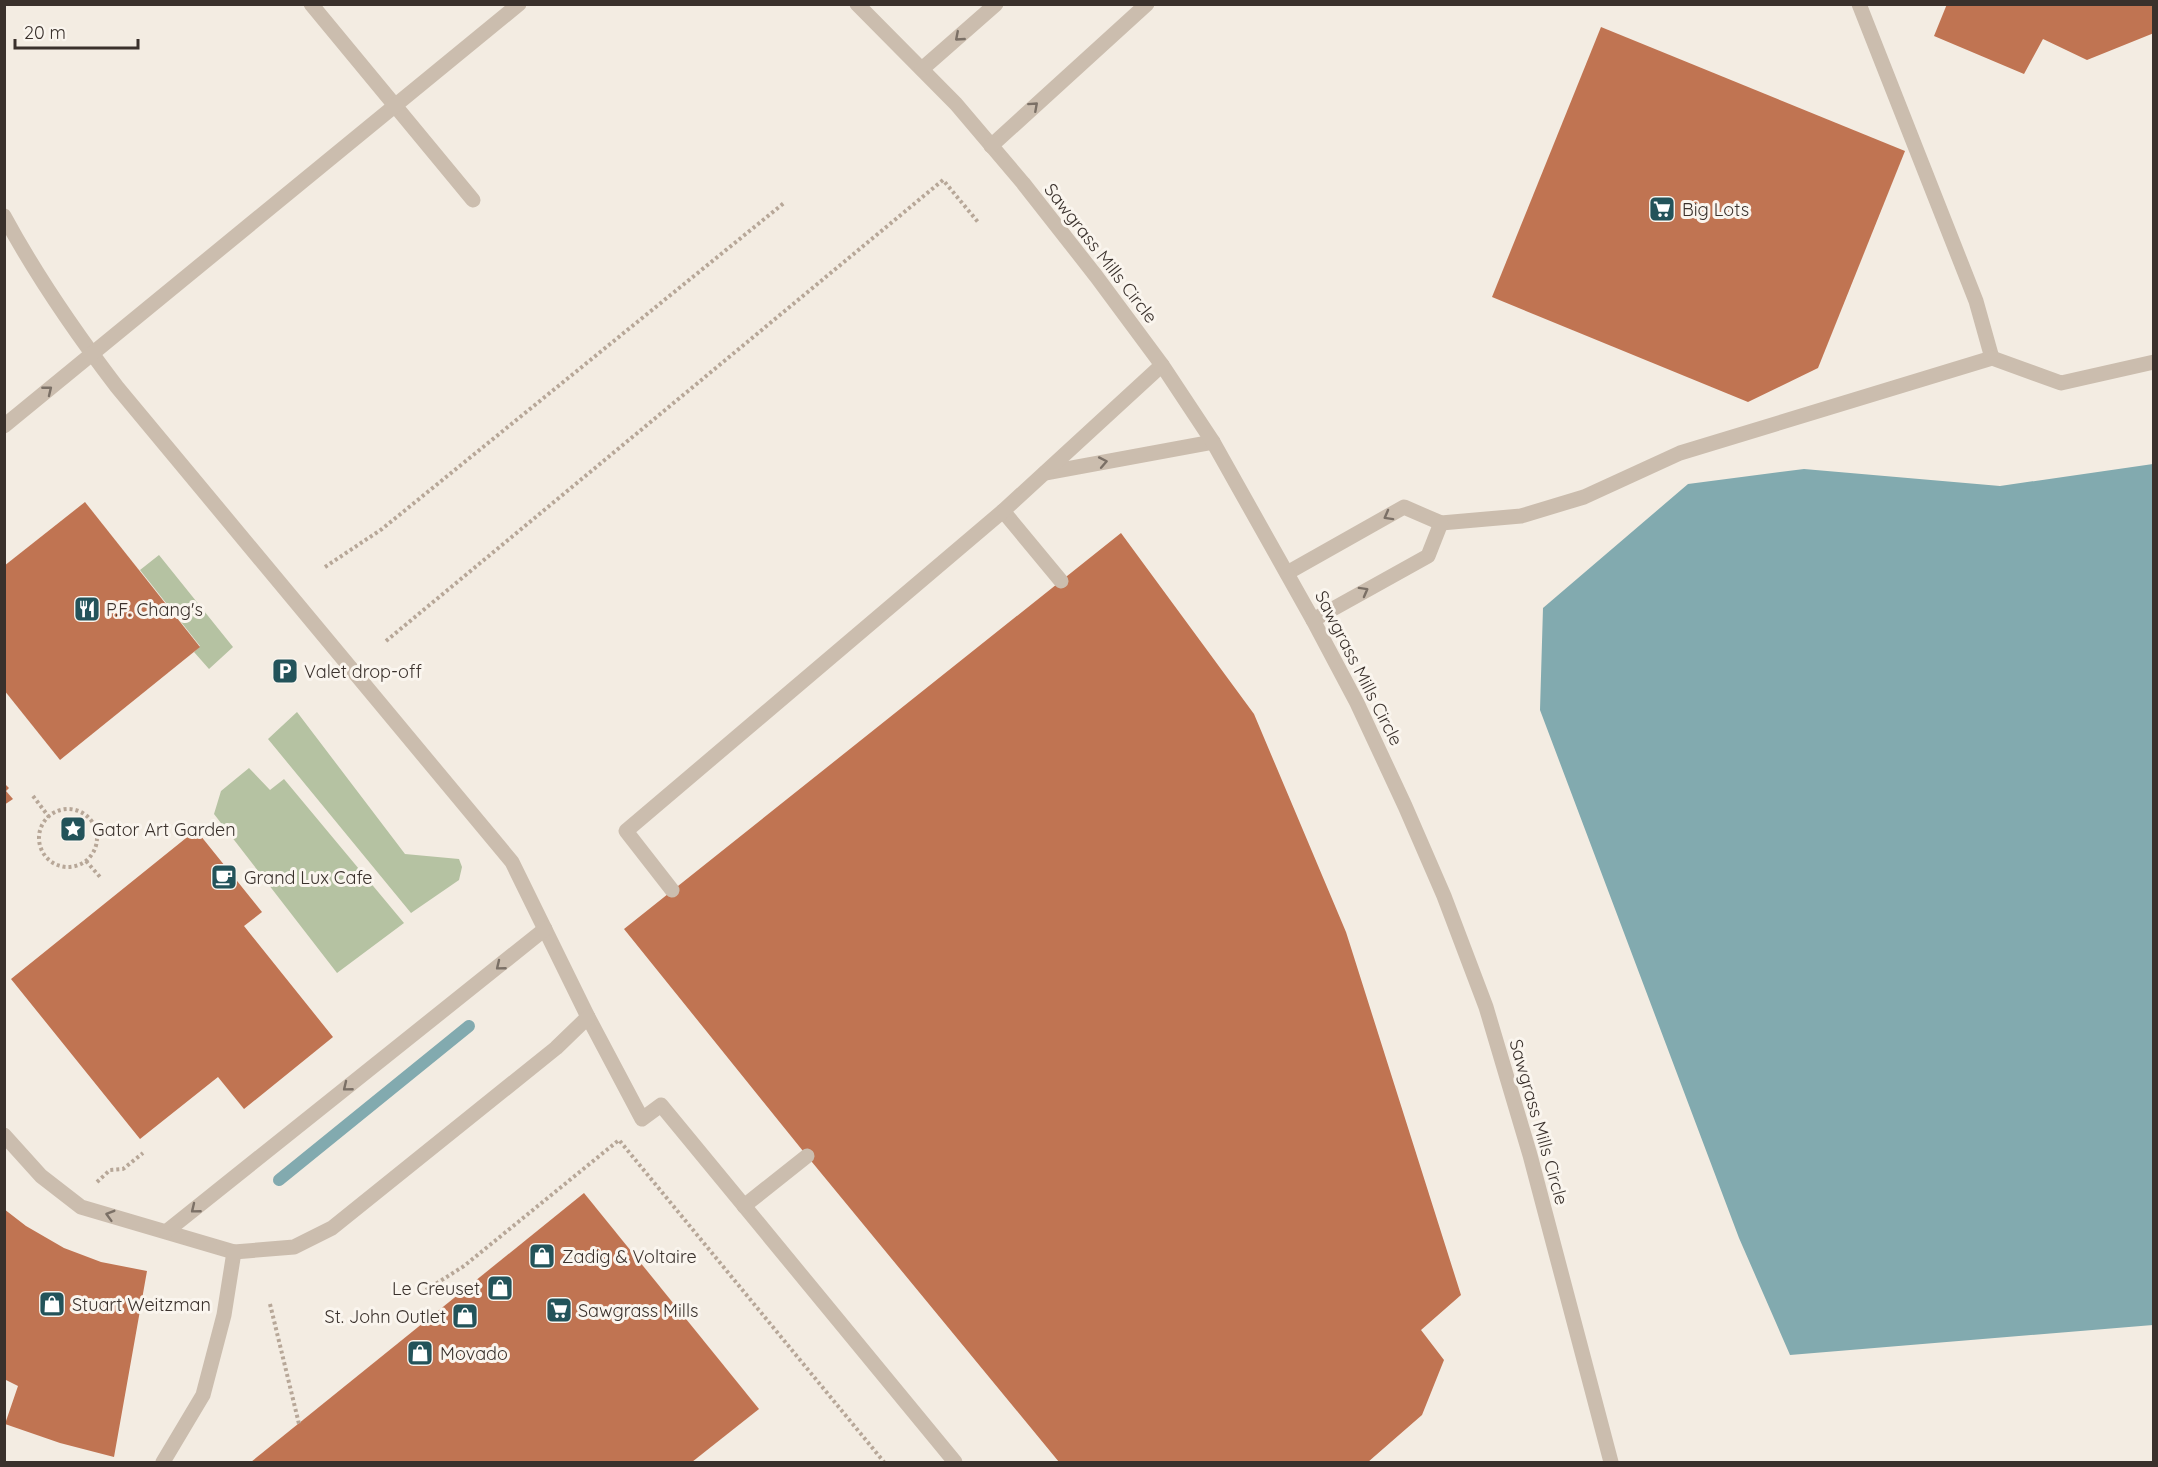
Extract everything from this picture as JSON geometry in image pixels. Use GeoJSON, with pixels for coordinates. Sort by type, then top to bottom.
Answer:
{"type":"FeatureCollection","features":[{"type":"Feature","properties":{"kind":"street"},"geometry":{"type":"LineString","coordinates":[[311,4],[473,200]]}},
{"type":"Feature","properties":{"kind":"street"},"geometry":{"type":"LineString","coordinates":[[4,426],[519,4]]}},
{"type":"Feature","properties":{"kind":"street","name":"Sawgrass Mills Circle"},"geometry":{"type":"LineString","coordinates":[[857,4],[956,104],[1096,276],[1162,365],[1213,442],[1357,703],[1444,896],[1486,1007],[1530,1155],[1611,1462]]}},
{"type":"Feature","properties":{"kind":"street"},"geometry":{"type":"LineString","coordinates":[[922,69],[996,4]]}},
{"type":"Feature","properties":{"kind":"street"},"geometry":{"type":"LineString","coordinates":[[991,146],[1147,4]]}},
{"type":"Feature","properties":{"kind":"street"},"geometry":{"type":"LineString","coordinates":[[1858,4],[1976,301],[1992,358]]}},
{"type":"Feature","properties":{"kind":"street"},"geometry":{"type":"LineString","coordinates":[[4,216],[57,307],[117,387],[512,862],[588,1017],[642,1119],[661,1105],[955,1462]]}},
{"type":"Feature","properties":{"kind":"street"},"geometry":{"type":"LineString","coordinates":[[1287,573],[1404,507],[1441,523],[1521,516],[1584,497],[1680,453],[1992,358],[2061,383],[2154,362]]}},
{"type":"Feature","properties":{"kind":"street"},"geometry":{"type":"LineString","coordinates":[[672,890],[626,831],[1003,511],[1162,365]]}},
{"type":"Feature","properties":{"kind":"street"},"geometry":{"type":"LineString","coordinates":[[1045,473],[1213,442]]}},
{"type":"Feature","properties":{"kind":"street"},"geometry":{"type":"LineString","coordinates":[[1003,511],[1061,581]]}},
{"type":"Feature","properties":{"kind":"street"},"geometry":{"type":"LineString","coordinates":[[1313,620],[1428,556],[1441,523]]}},
{"type":"Feature","properties":{"kind":"street"},"geometry":{"type":"LineString","coordinates":[[167,1232],[545,929]]}},
{"type":"Feature","properties":{"kind":"street"},"geometry":{"type":"LineString","coordinates":[[4,1135],[41,1176],[81,1207],[234,1252],[294,1247],[332,1228],[556,1048],[588,1017]]}},
{"type":"Feature","properties":{"kind":"street"},"geometry":{"type":"LineString","coordinates":[[744,1206],[807,1156]]}},
{"type":"Feature","properties":{"kind":"street"},"geometry":{"type":"LineString","coordinates":[[163,1462],[203,1395],[224,1315],[234,1252]]}},
{"type":"Feature","properties":{"kind":"path"},"geometry":{"type":"LineString","coordinates":[[386,640],[818,281],[944,180],[978,222]]}},
{"type":"Feature","properties":{"kind":"path"},"geometry":{"type":"LineString","coordinates":[[325,567],[382,529],[784,203]]}},
{"type":"Feature","properties":{"kind":"path"},"geometry":{"type":"LineString","coordinates":[[33,796],[49,817]]}},
{"type":"Feature","properties":{"kind":"path"},"geometry":{"type":"LineString","coordinates":[[73,809],[89,818],[94,826],[96,845],[86,861],[68,866],[59,865],[44,854],[39,835],[42,826],[55,812],[73,809]]}},
{"type":"Feature","properties":{"kind":"path"},"geometry":{"type":"LineString","coordinates":[[86,861],[100,877]]}},
{"type":"Feature","properties":{"kind":"path"},"geometry":{"type":"LineString","coordinates":[[426,1290],[465,1266],[619,1140],[884,1462]]}},
{"type":"Feature","properties":{"kind":"path"},"geometry":{"type":"LineString","coordinates":[[92,1186],[110,1170],[123,1169],[143,1153]]}},
{"type":"Feature","properties":{"kind":"path"},"geometry":{"type":"LineString","coordinates":[[270,1304],[299,1424]]}},
{"type":"Feature","properties":{"kind":"green space"},"geometry":{"type":"Polygon","coordinates":[[[159,555],[233,647],[209,669],[194,652],[200,646],[140,570],[159,555]]]}},
{"type":"Feature","properties":{"kind":"green space"},"geometry":{"type":"Polygon","coordinates":[[[297,712],[405,854],[459,859],[462,867],[459,880],[411,913],[268,739],[297,712]]]}},
{"type":"Feature","properties":{"kind":"green space"},"geometry":{"type":"Polygon","coordinates":[[[249,768],[270,790],[284,779],[404,923],[337,973],[214,814],[221,791],[249,768]]]}},
{"type":"Feature","properties":{"kind":"water"},"geometry":{"type":"Polygon","coordinates":[[[2153,464],[2153,1325],[1790,1355],[1739,1238],[1540,710],[1543,608],[1688,484],[1804,469],[2000,486],[2153,464]]]}},
{"type":"Feature","properties":{"kind":"building"},"geometry":{"type":"Polygon","coordinates":[[[1947,4],[2154,4],[2154,33],[2087,60],[2043,39],[2024,74],[1934,36],[1947,4]]]}},
{"type":"Feature","properties":{"kind":"building"},"geometry":{"type":"Polygon","coordinates":[[[1601,27],[1905,151],[1818,368],[1748,402],[1492,297],[1601,27]]]}},
{"type":"Feature","properties":{"kind":"building","name":"P.F. Chang's"},"geometry":{"type":"Polygon","coordinates":[[[85,502],[200,647],[60,760],[4,690],[4,566],[85,502]]]}},
{"type":"Feature","properties":{"kind":"building"},"geometry":{"type":"Polygon","coordinates":[[[1121,533],[1254,714],[1346,932],[1461,1295],[1421,1330],[1444,1360],[1422,1415],[1368,1462],[1059,1462],[624,929],[1121,533]]]}},
{"type":"Feature","properties":{"kind":"building"},"geometry":{"type":"Polygon","coordinates":[[[4,783],[9,788],[6,791],[13,799],[4,805],[4,783]]]}},
{"type":"Feature","properties":{"kind":"building"},"geometry":{"type":"Polygon","coordinates":[[[196,830],[262,912],[244,926],[333,1037],[244,1109],[218,1077],[140,1139],[11,979],[196,830]]]}},
{"type":"Feature","properties":{"kind":"building","name":"Sawgrass Mills"},"geometry":{"type":"Polygon","coordinates":[[[584,1193],[759,1409],[692,1462],[251,1462],[584,1193]]]}},
{"type":"Feature","properties":{"kind":"building"},"geometry":{"type":"Polygon","coordinates":[[[4,1209],[26,1226],[64,1248],[101,1262],[147,1271],[114,1457],[60,1443],[5,1424],[18,1386],[4,1379],[4,1209]]]}},
{"type":"Feature","properties":{"kind":"waterway"},"geometry":{"type":"LineString","coordinates":[[279,1180],[469,1026]]}},
{"type":"Feature","properties":{"kind":"place","name":"Big Lots"},"geometry":{"type":"Point","coordinates":[1662,209]}},
{"type":"Feature","properties":{"kind":"place","name":"P.F. Chang's"},"geometry":{"type":"Point","coordinates":[87,609]}},
{"type":"Feature","properties":{"kind":"place","name":"Valet drop-off"},"geometry":{"type":"Point","coordinates":[285,671]}},
{"type":"Feature","properties":{"kind":"place","name":"Gator Art Garden"},"geometry":{"type":"Point","coordinates":[73,829]}},
{"type":"Feature","properties":{"kind":"place","name":"Grand Lux Cafe"},"geometry":{"type":"Point","coordinates":[224,877]}},
{"type":"Feature","properties":{"kind":"place","name":"Zadig & Voltaire"},"geometry":{"type":"Point","coordinates":[542,1256]}},
{"type":"Feature","properties":{"kind":"place","name":"Le Creuset"},"geometry":{"type":"Point","coordinates":[500,1288]}},
{"type":"Feature","properties":{"kind":"place","name":"Stuart Weitzman"},"geometry":{"type":"Point","coordinates":[52,1304]}},
{"type":"Feature","properties":{"kind":"place","name":"Sawgrass Mills"},"geometry":{"type":"Point","coordinates":[559,1310]}},
{"type":"Feature","properties":{"kind":"place","name":"St. John Outlet"},"geometry":{"type":"Point","coordinates":[465,1316]}},
{"type":"Feature","properties":{"kind":"place","name":"Movado"},"geometry":{"type":"Point","coordinates":[420,1353]}}]}
